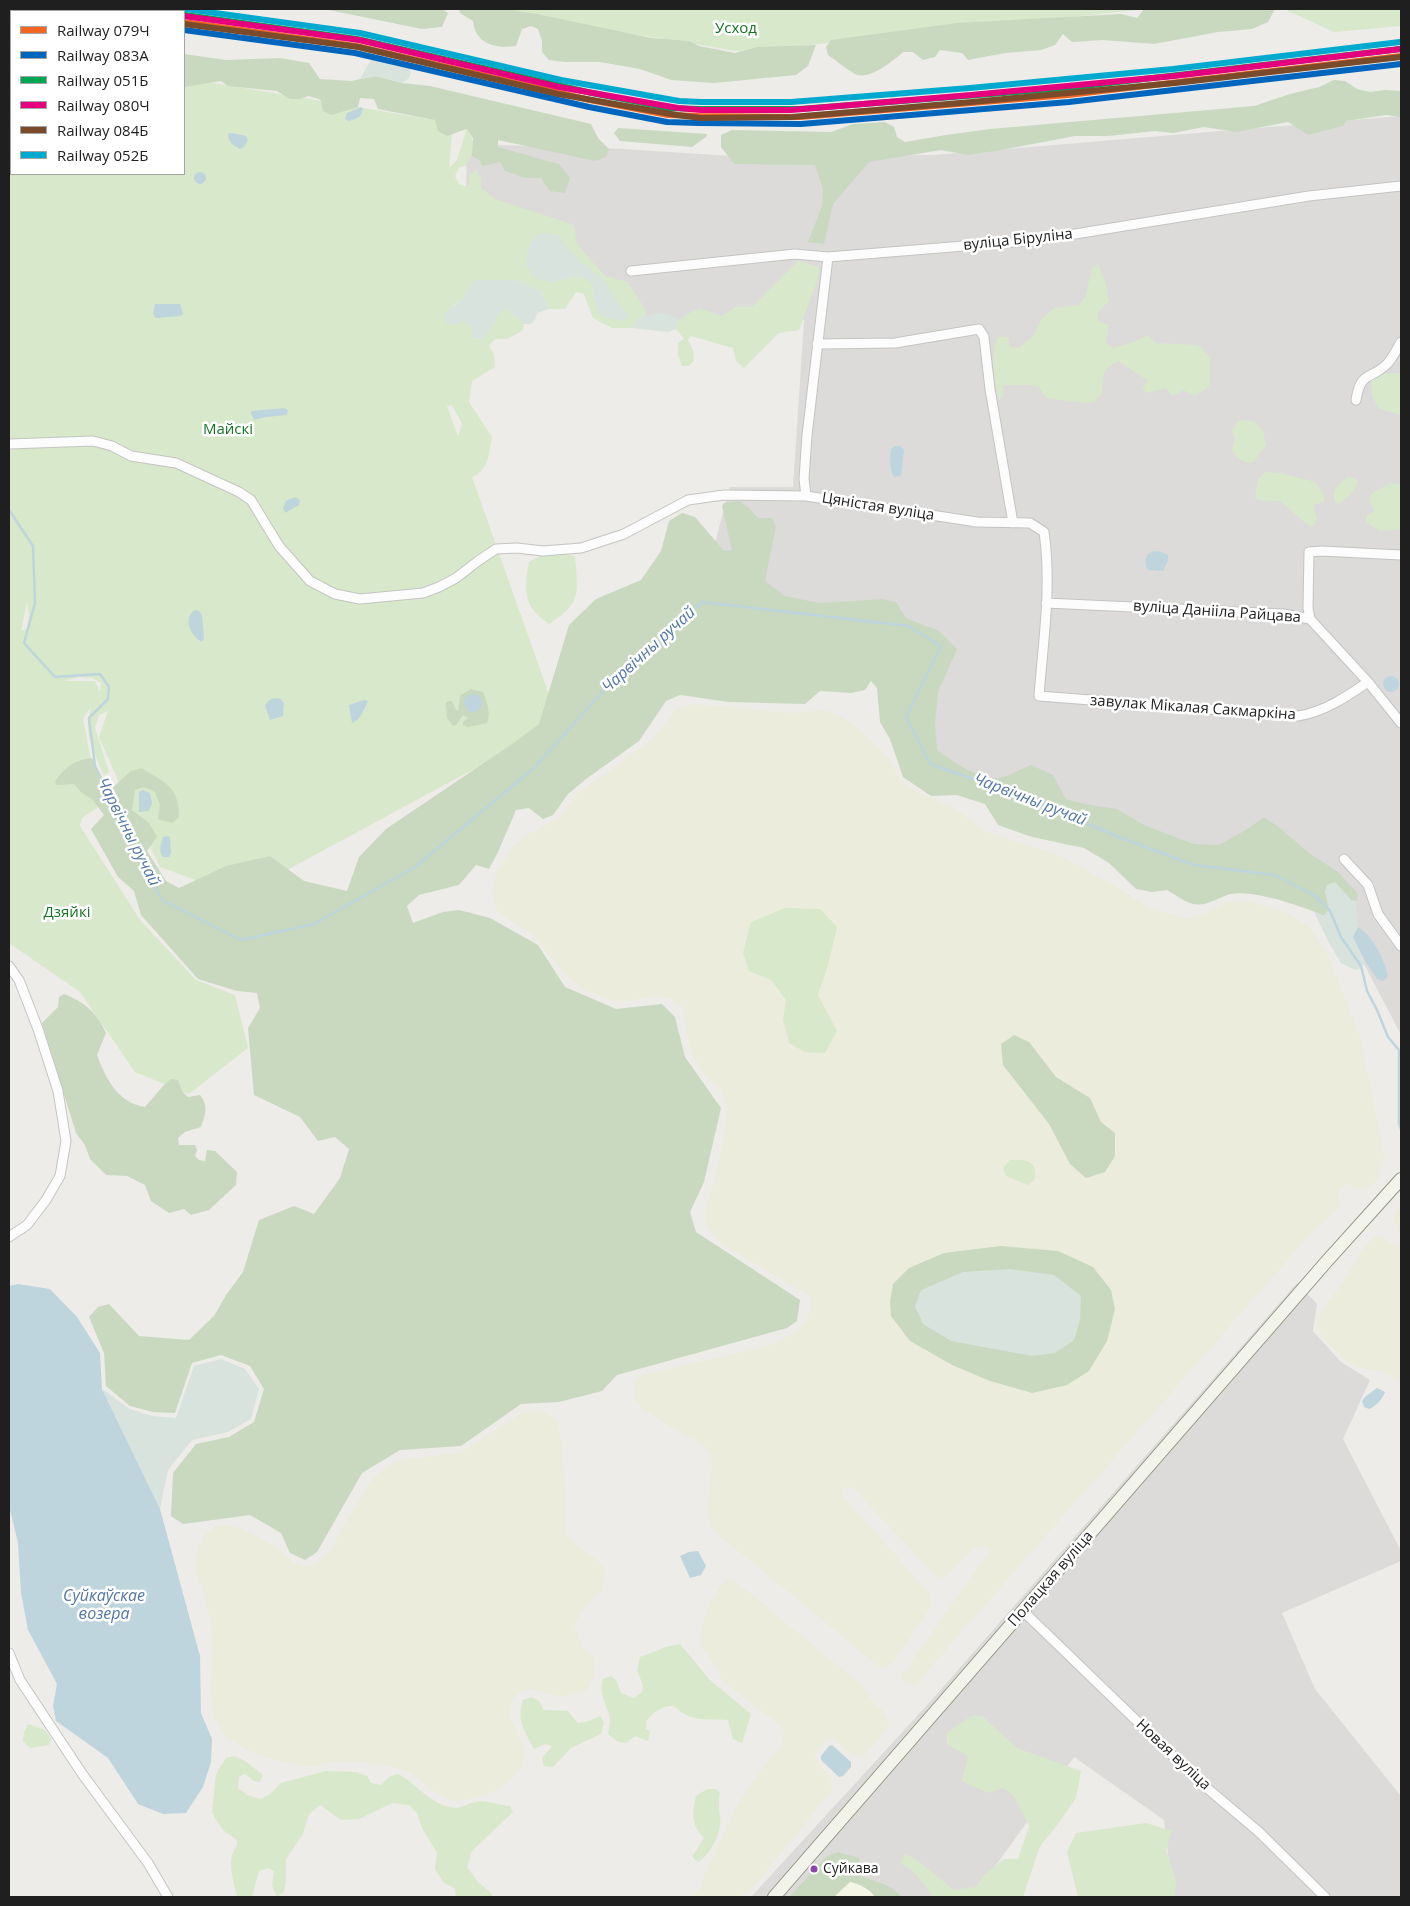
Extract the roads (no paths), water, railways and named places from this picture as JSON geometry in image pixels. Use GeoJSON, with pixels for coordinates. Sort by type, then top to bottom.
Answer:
{"type":"FeatureCollection","features":[{"type":"Feature","properties":{"kind":"main road","name":"Полацкая вуліца"},"geometry":{"type":"LineString","coordinates":[[774,1897],[1327,1261],[1401,1179]]}},
{"type":"Feature","properties":{"kind":"street","name":"вуліца Біруліна"},"geometry":{"type":"LineString","coordinates":[[632,271],[795,254],[828,257],[1038,240],[1310,196],[1401,186]]}},
{"type":"Feature","properties":{"kind":"street","name":"Цяністая вуліца"},"geometry":{"type":"LineString","coordinates":[[828,257],[807,435],[804,478],[806,496],[977,522],[1030,523],[1044,532],[1047,550],[1046,603]]}},
{"type":"Feature","properties":{"kind":"street"},"geometry":{"type":"LineString","coordinates":[[817,344],[895,343],[979,329],[984,337],[990,388],[1012,523]]}},
{"type":"Feature","properties":{"kind":"street"},"geometry":{"type":"LineString","coordinates":[[1356,400],[1359,386],[1367,376],[1380,370],[1389,362],[1401,342]]}},
{"type":"Feature","properties":{"kind":"street"},"geometry":{"type":"LineString","coordinates":[[9,444],[93,441],[112,446],[131,456],[176,463],[239,492],[251,500],[279,546],[310,581],[335,594],[360,599],[423,593],[440,587],[456,578],[478,560],[496,550],[517,548],[543,551],[581,548],[624,534],[688,500],[724,495],[806,496]]}},
{"type":"Feature","properties":{"kind":"street"},"geometry":{"type":"LineString","coordinates":[[1310,619],[1308,608],[1310,552],[1401,554]]}},
{"type":"Feature","properties":{"kind":"street","name":"вуліца Данііла Райцава"},"geometry":{"type":"LineString","coordinates":[[1046,603],[1283,614],[1310,619],[1368,682],[1401,723]]}},
{"type":"Feature","properties":{"kind":"street","name":"завулак Мікалая Сакмаркіна"},"geometry":{"type":"LineString","coordinates":[[1046,603],[1039,696],[1298,716],[1316,713],[1350,695],[1368,682]]}},
{"type":"Feature","properties":{"kind":"street"},"geometry":{"type":"LineString","coordinates":[[1344,859],[1368,885],[1378,914],[1401,946]]}},
{"type":"Feature","properties":{"kind":"street"},"geometry":{"type":"LineString","coordinates":[[9,966],[19,980],[38,1029],[58,1091],[66,1141],[60,1176],[46,1200],[27,1225],[9,1238]]}},
{"type":"Feature","properties":{"kind":"street","name":"Новая вуліца"},"geometry":{"type":"LineString","coordinates":[[1023,1611],[1202,1783],[1259,1832],[1326,1897]]}},
{"type":"Feature","properties":{"kind":"street"},"geometry":{"type":"LineString","coordinates":[[9,1653],[20,1680],[83,1775],[148,1863],[168,1897]]}},
{"type":"Feature","properties":{"kind":"water"},"geometry":{"type":"Polygon","coordinates":[[[361,107],[363,109],[358,117],[349,121],[345,119],[347,113],[361,107]]]}},
{"type":"Feature","properties":{"kind":"water"},"geometry":{"type":"Polygon","coordinates":[[[228,134],[246,136],[248,140],[244,147],[240,149],[231,143],[228,134]]]}},
{"type":"Feature","properties":{"kind":"water"},"geometry":{"type":"Polygon","coordinates":[[[198,172],[202,172],[206,178],[202,184],[198,184],[194,180],[194,176],[198,172]]]}},
{"type":"Feature","properties":{"kind":"water"},"geometry":{"type":"Polygon","coordinates":[[[155,304],[180,304],[183,314],[180,316],[156,318],[153,314],[155,304]]]}},
{"type":"Feature","properties":{"kind":"water"},"geometry":{"type":"Polygon","coordinates":[[[284,408],[288,410],[287,415],[254,420],[251,414],[251,411],[284,408]]]}},
{"type":"Feature","properties":{"kind":"water"},"geometry":{"type":"Polygon","coordinates":[[[895,446],[900,446],[904,450],[901,476],[894,477],[890,459],[891,449],[895,446]]]}},
{"type":"Feature","properties":{"kind":"water"},"geometry":{"type":"Polygon","coordinates":[[[295,497],[300,500],[299,505],[285,513],[283,508],[286,501],[295,497]]]}},
{"type":"Feature","properties":{"kind":"water"},"geometry":{"type":"Polygon","coordinates":[[[1154,551],[1168,555],[1168,561],[1163,571],[1148,570],[1146,567],[1145,561],[1147,556],[1154,551]]]}},
{"type":"Feature","properties":{"kind":"water"},"geometry":{"type":"Polygon","coordinates":[[[195,610],[199,611],[202,615],[204,639],[202,642],[194,636],[190,627],[189,618],[195,610]]]}},
{"type":"Feature","properties":{"kind":"water"},"geometry":{"type":"Polygon","coordinates":[[[1391,676],[1399,684],[1391,692],[1383,684],[1391,676]]]}},
{"type":"Feature","properties":{"kind":"water"},"geometry":{"type":"Polygon","coordinates":[[[473,694],[479,697],[482,703],[479,709],[473,712],[467,709],[464,703],[467,697],[473,694]]]}},
{"type":"Feature","properties":{"kind":"water"},"geometry":{"type":"Polygon","coordinates":[[[274,698],[281,699],[284,704],[283,716],[270,720],[265,706],[268,701],[274,698]]]}},
{"type":"Feature","properties":{"kind":"water"},"geometry":{"type":"Polygon","coordinates":[[[364,700],[368,701],[364,711],[352,723],[349,705],[364,700]]]}},
{"type":"Feature","properties":{"kind":"water"},"geometry":{"type":"Polygon","coordinates":[[[143,790],[150,793],[152,803],[149,811],[139,812],[139,792],[143,790]]]}},
{"type":"Feature","properties":{"kind":"water"},"geometry":{"type":"Polygon","coordinates":[[[163,837],[170,837],[171,853],[169,857],[163,857],[160,850],[163,837]]]}},
{"type":"Feature","properties":{"kind":"water"},"geometry":{"type":"Polygon","coordinates":[[[1358,927],[1373,942],[1381,956],[1388,976],[1383,981],[1377,979],[1353,937],[1358,927]]]}},
{"type":"Feature","properties":{"kind":"water","name":"Суйкаўскае возера"},"geometry":{"type":"Polygon","coordinates":[[[18,1284],[50,1289],[77,1317],[100,1353],[102,1389],[160,1509],[200,1656],[201,1713],[212,1739],[211,1762],[203,1787],[186,1813],[163,1814],[138,1804],[108,1758],[56,1721],[53,1706],[57,1684],[28,1630],[21,1593],[18,1543],[9,1506],[9,1286],[18,1284]]]}},
{"type":"Feature","properties":{"kind":"water"},"geometry":{"type":"Polygon","coordinates":[[[1377,1388],[1385,1392],[1381,1399],[1372,1408],[1364,1407],[1362,1401],[1377,1388]]]}},
{"type":"Feature","properties":{"kind":"water"},"geometry":{"type":"Polygon","coordinates":[[[698,1551],[706,1566],[701,1575],[690,1578],[680,1556],[698,1551]]]}},
{"type":"Feature","properties":{"kind":"water"},"geometry":{"type":"Polygon","coordinates":[[[832,1745],[851,1762],[851,1767],[843,1776],[839,1777],[821,1760],[821,1756],[832,1745]]]}},
{"type":"Feature","properties":{"kind":"waterway","name":"Чарвічны ручай"},"geometry":{"type":"LineString","coordinates":[[9,510],[33,546],[35,603],[24,643],[55,677],[100,674],[109,687],[108,699],[89,718],[95,766],[162,900],[241,940],[314,924],[415,867],[534,768],[604,690],[702,602],[908,626],[941,646],[906,717],[930,764],[1019,795],[1119,837],[1194,865],[1275,875],[1314,895],[1330,911],[1341,937],[1361,966],[1367,991],[1388,1037],[1399,1050],[1399,1124],[1401,1129]]}},
{"type":"Feature","properties":{"kind":"rail line","name":"052Б"},"geometry":{"type":"LineString","coordinates":[[186,9],[360,33],[561,80],[679,101],[701,102],[791,102],[970,88],[1173,69],[1400,42]]}},
{"type":"Feature","properties":{"kind":"rail line","name":"051Б"},"geometry":{"type":"LineString","coordinates":[[185,15],[357,39],[592,93],[669,108],[699,109],[800,109],[1067,88],[1400,49]]}},
{"type":"Feature","properties":{"kind":"rail line","name":"080Ч"},"geometry":{"type":"LineString","coordinates":[[185,16],[359,40],[559,87],[678,108],[701,110],[791,110],[971,95],[1174,76],[1401,49]]}},
{"type":"Feature","properties":{"kind":"rail line","name":"079Ч"},"geometry":{"type":"LineString","coordinates":[[185,22],[356,46],[590,100],[668,115],[699,116],[800,117],[1068,95],[1401,56]]}},
{"type":"Feature","properties":{"kind":"rail line","name":"084Б"},"geometry":{"type":"LineString","coordinates":[[185,24],[358,47],[558,94],[701,118],[792,117],[972,102],[1175,83],[1401,57]]}},
{"type":"Feature","properties":{"kind":"rail line","name":"083А"},"geometry":{"type":"LineString","coordinates":[[185,30],[355,53],[589,107],[667,122],[699,123],[801,124],[1069,102],[1401,64]]}},
{"type":"Feature","properties":{"kind":"place","name":"Суйкава"},"geometry":{"type":"Point","coordinates":[814,1869]}},
{"type":"Feature","properties":{"kind":"park label","name":"Усход"},"geometry":{"type":"Point","coordinates":[736,29]}},
{"type":"Feature","properties":{"kind":"park label","name":"Майскі"},"geometry":{"type":"Point","coordinates":[228,430]}},
{"type":"Feature","properties":{"kind":"park label","name":"Дзяйкі"},"geometry":{"type":"Point","coordinates":[67,913]}}]}
